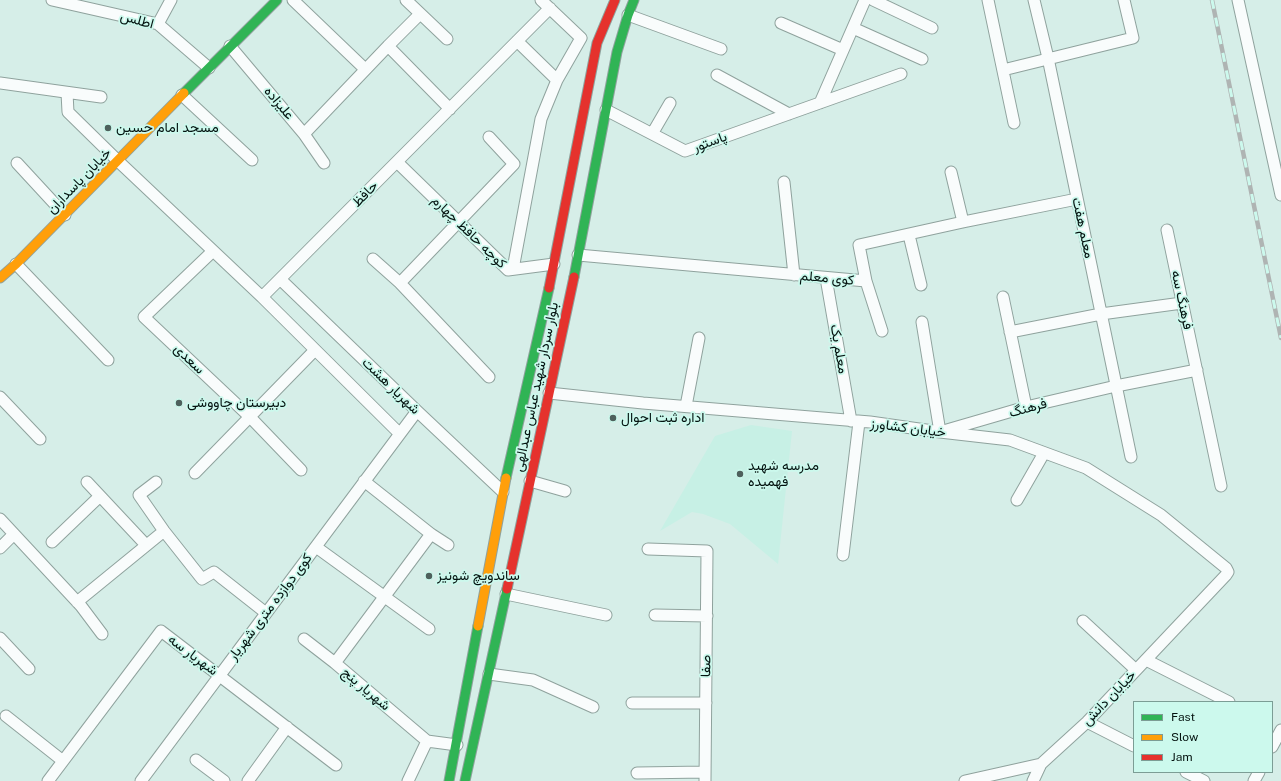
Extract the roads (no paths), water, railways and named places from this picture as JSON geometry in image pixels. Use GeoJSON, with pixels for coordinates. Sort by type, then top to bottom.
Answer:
{"type":"FeatureCollection","features":[{"type":"Feature","properties":{"kind":"street","name":"اطلس"},"geometry":{"type":"LineString","coordinates":[[52,0],[158,24],[209,68]]}},
{"type":"Feature","properties":{"kind":"street"},"geometry":{"type":"LineString","coordinates":[[158,24],[171,0]]}},
{"type":"Feature","properties":{"kind":"street","name":"خیابان پاسداران"},"geometry":{"type":"LineString","coordinates":[[0,277],[16,264],[65,215],[277,0]]}},
{"type":"Feature","properties":{"kind":"street"},"geometry":{"type":"LineString","coordinates":[[293,0],[365,69]]}},
{"type":"Feature","properties":{"kind":"street"},"geometry":{"type":"LineString","coordinates":[[406,0],[447,39]]}},
{"type":"Feature","properties":{"kind":"street"},"geometry":{"type":"LineString","coordinates":[[513,269],[541,119],[557,80],[581,38],[541,0]]}},
{"type":"Feature","properties":{"kind":"street","name":"بلوار سردار شهید عباس عبدالهی"},"geometry":{"type":"LineString","coordinates":[[466,781],[530,481],[538,390],[554,264],[597,43],[615,0]]}},
{"type":"Feature","properties":{"kind":"street","name":"بلوار سردار شهید عباس عبدالهی"},"geometry":{"type":"LineString","coordinates":[[449,781],[457,745],[503,492],[568,308],[617,52],[634,0]]}},
{"type":"Feature","properties":{"kind":"street"},"geometry":{"type":"LineString","coordinates":[[820,103],[865,0]]}},
{"type":"Feature","properties":{"kind":"street"},"geometry":{"type":"LineString","coordinates":[[873,0],[932,28]]}},
{"type":"Feature","properties":{"kind":"street"},"geometry":{"type":"LineString","coordinates":[[988,0],[1014,123]]}},
{"type":"Feature","properties":{"kind":"street","name":"معلم هفت"},"geometry":{"type":"LineString","coordinates":[[1034,0],[1048,58],[1131,457]]}},
{"type":"Feature","properties":{"kind":"street"},"geometry":{"type":"LineString","coordinates":[[1003,70],[1133,38],[1124,0]]}},
{"type":"Feature","properties":{"kind":"street"},"geometry":{"type":"LineString","coordinates":[[1238,0],[1281,195]]}},
{"type":"Feature","properties":{"kind":"street","name":"حافظ"},"geometry":{"type":"LineString","coordinates":[[262,297],[550,8]]}},
{"type":"Feature","properties":{"kind":"street"},"geometry":{"type":"LineString","coordinates":[[304,134],[365,69],[420,14]]}},
{"type":"Feature","properties":{"kind":"street"},"geometry":{"type":"LineString","coordinates":[[628,15],[721,49]]}},
{"type":"Feature","properties":{"kind":"street"},"geometry":{"type":"LineString","coordinates":[[782,23],[843,50]]}},
{"type":"Feature","properties":{"kind":"street"},"geometry":{"type":"LineString","coordinates":[[853,28],[922,59]]}},
{"type":"Feature","properties":{"kind":"street"},"geometry":{"type":"LineString","coordinates":[[517,41],[557,80]]}},
{"type":"Feature","properties":{"kind":"street","name":"علیزاده"},"geometry":{"type":"LineString","coordinates":[[230,46],[304,134],[324,163]]}},
{"type":"Feature","properties":{"kind":"street"},"geometry":{"type":"LineString","coordinates":[[388,46],[450,109]]}},
{"type":"Feature","properties":{"kind":"street","name":"پاستور"},"geometry":{"type":"LineString","coordinates":[[606,110],[685,151],[901,74]]}},
{"type":"Feature","properties":{"kind":"street"},"geometry":{"type":"LineString","coordinates":[[717,76],[789,114]]}},
{"type":"Feature","properties":{"kind":"street"},"geometry":{"type":"LineString","coordinates":[[0,83],[101,97]]}},
{"type":"Feature","properties":{"kind":"street"},"geometry":{"type":"LineString","coordinates":[[67,93],[68,112],[262,297],[400,434]]}},
{"type":"Feature","properties":{"kind":"street"},"geometry":{"type":"LineString","coordinates":[[182,95],[252,160]]}},
{"type":"Feature","properties":{"kind":"street"},"geometry":{"type":"LineString","coordinates":[[652,134],[670,102]]}},
{"type":"Feature","properties":{"kind":"street"},"geometry":{"type":"LineString","coordinates":[[400,282],[459,223],[514,164],[489,137]]}},
{"type":"Feature","properties":{"kind":"street","name":"کوچه حافظ چهارم"},"geometry":{"type":"LineString","coordinates":[[397,162],[508,270],[554,264]]}},
{"type":"Feature","properties":{"kind":"street"},"geometry":{"type":"LineString","coordinates":[[17,163],[65,215]]}},
{"type":"Feature","properties":{"kind":"street"},"geometry":{"type":"LineString","coordinates":[[950,172],[963,222]]}},
{"type":"Feature","properties":{"kind":"street"},"geometry":{"type":"LineString","coordinates":[[784,182],[794,275]]}},
{"type":"Feature","properties":{"kind":"street","name":"کوی معلم"},"geometry":{"type":"LineString","coordinates":[[578,254],[866,281],[859,245],[1077,199]]}},
{"type":"Feature","properties":{"kind":"street","name":"فرهنگ سه"},"geometry":{"type":"LineString","coordinates":[[1167,230],[1221,486]]}},
{"type":"Feature","properties":{"kind":"street"},"geometry":{"type":"LineString","coordinates":[[909,235],[921,285]]}},
{"type":"Feature","properties":{"kind":"street","name":"سعدی"},"geometry":{"type":"LineString","coordinates":[[213,251],[144,317],[250,417],[301,470]]}},
{"type":"Feature","properties":{"kind":"street"},"geometry":{"type":"LineString","coordinates":[[373,259],[400,282],[489,377]]}},
{"type":"Feature","properties":{"kind":"street"},"geometry":{"type":"LineString","coordinates":[[16,264],[108,360]]}},
{"type":"Feature","properties":{"kind":"street","name":"معلم یک"},"geometry":{"type":"LineString","coordinates":[[826,278],[855,421],[843,555]]}},
{"type":"Feature","properties":{"kind":"street","name":"شهریار هشت"},"geometry":{"type":"LineString","coordinates":[[280,279],[416,411],[503,492]]}},
{"type":"Feature","properties":{"kind":"street"},"geometry":{"type":"LineString","coordinates":[[866,281],[882,331]]}},
{"type":"Feature","properties":{"kind":"street"},"geometry":{"type":"LineString","coordinates":[[1003,297],[1026,407]]}},
{"type":"Feature","properties":{"kind":"street"},"geometry":{"type":"LineString","coordinates":[[1010,332],[1101,314],[1182,302]]}},
{"type":"Feature","properties":{"kind":"street"},"geometry":{"type":"LineString","coordinates":[[922,322],[940,432]]}},
{"type":"Feature","properties":{"kind":"street"},"geometry":{"type":"LineString","coordinates":[[686,406],[699,338]]}},
{"type":"Feature","properties":{"kind":"street"},"geometry":{"type":"LineString","coordinates":[[195,473],[315,350]]}},
{"type":"Feature","properties":{"kind":"street"},"geometry":{"type":"LineString","coordinates":[[1116,386],[1197,370]]}},
{"type":"Feature","properties":{"kind":"street","name":"فرهنگ"},"geometry":{"type":"LineString","coordinates":[[940,432],[1026,407],[1116,386]]}},
{"type":"Feature","properties":{"kind":"street","name":"خیابان کشاورز"},"geometry":{"type":"LineString","coordinates":[[538,390],[686,406],[855,421],[1010,440],[1086,468],[1161,515],[1226,568],[1228,572]]}},
{"type":"Feature","properties":{"kind":"street"},"geometry":{"type":"LineString","coordinates":[[0,397],[40,439]]}},
{"type":"Feature","properties":{"kind":"street","name":"کوی دوازده متری شهریار"},"geometry":{"type":"LineString","coordinates":[[141,781],[416,411]]}},
{"type":"Feature","properties":{"kind":"street"},"geometry":{"type":"LineString","coordinates":[[1017,500],[1044,453]]}},
{"type":"Feature","properties":{"kind":"street"},"geometry":{"type":"LineString","coordinates":[[364,481],[431,534],[448,545]]}},
{"type":"Feature","properties":{"kind":"street"},"geometry":{"type":"LineString","coordinates":[[530,481],[565,491]]}},
{"type":"Feature","properties":{"kind":"street"},"geometry":{"type":"LineString","coordinates":[[87,482],[146,545]]}},
{"type":"Feature","properties":{"kind":"street"},"geometry":{"type":"LineString","coordinates":[[156,482],[139,495],[202,579],[214,572],[266,613]]}},
{"type":"Feature","properties":{"kind":"street"},"geometry":{"type":"LineString","coordinates":[[52,542],[100,496]]}},
{"type":"Feature","properties":{"kind":"street"},"geometry":{"type":"LineString","coordinates":[[0,519],[77,602],[102,634]]}},
{"type":"Feature","properties":{"kind":"street"},"geometry":{"type":"LineString","coordinates":[[77,602],[164,530]]}},
{"type":"Feature","properties":{"kind":"street"},"geometry":{"type":"LineString","coordinates":[[0,548],[14,534]]}},
{"type":"Feature","properties":{"kind":"street"},"geometry":{"type":"LineString","coordinates":[[335,662],[431,534]]}},
{"type":"Feature","properties":{"kind":"street"},"geometry":{"type":"LineString","coordinates":[[316,547],[429,629]]}},
{"type":"Feature","properties":{"kind":"street","name":"صفا"},"geometry":{"type":"LineString","coordinates":[[648,549],[707,551],[705,776]]}},
{"type":"Feature","properties":{"kind":"street","name":"خیابان دانش"},"geometry":{"type":"LineString","coordinates":[[965,781],[1041,764],[1087,722],[1228,572]]}},
{"type":"Feature","properties":{"kind":"street"},"geometry":{"type":"LineString","coordinates":[[506,594],[606,615]]}},
{"type":"Feature","properties":{"kind":"street"},"geometry":{"type":"LineString","coordinates":[[655,615],[707,616]]}},
{"type":"Feature","properties":{"kind":"street"},"geometry":{"type":"LineString","coordinates":[[1083,620],[1136,670]]}},
{"type":"Feature","properties":{"kind":"street","name":"شهریار سه"},"geometry":{"type":"LineString","coordinates":[[48,781],[161,631],[336,765]]}},
{"type":"Feature","properties":{"kind":"street"},"geometry":{"type":"LineString","coordinates":[[0,638],[29,669]]}},
{"type":"Feature","properties":{"kind":"street","name":"شهریار پنج"},"geometry":{"type":"LineString","coordinates":[[304,639],[335,662],[427,740]]}},
{"type":"Feature","properties":{"kind":"street"},"geometry":{"type":"LineString","coordinates":[[1146,660],[1228,701]]}},
{"type":"Feature","properties":{"kind":"street"},"geometry":{"type":"LineString","coordinates":[[489,674],[533,680],[592,707]]}},
{"type":"Feature","properties":{"kind":"street"},"geometry":{"type":"LineString","coordinates":[[632,703],[706,703]]}},
{"type":"Feature","properties":{"kind":"street"},"geometry":{"type":"LineString","coordinates":[[6,716],[63,761]]}},
{"type":"Feature","properties":{"kind":"street"},"geometry":{"type":"LineString","coordinates":[[1087,722],[1133,745]]}},
{"type":"Feature","properties":{"kind":"street"},"geometry":{"type":"LineString","coordinates":[[248,781],[287,727]]}},
{"type":"Feature","properties":{"kind":"street"},"geometry":{"type":"LineString","coordinates":[[1273,745],[1281,729]]}},
{"type":"Feature","properties":{"kind":"street"},"geometry":{"type":"LineString","coordinates":[[408,781],[427,740],[457,745]]}},
{"type":"Feature","properties":{"kind":"street"},"geometry":{"type":"LineString","coordinates":[[196,760],[224,781]]}},
{"type":"Feature","properties":{"kind":"street"},"geometry":{"type":"LineString","coordinates":[[1033,781],[1041,764]]}},
{"type":"Feature","properties":{"kind":"street"},"geometry":{"type":"LineString","coordinates":[[637,773],[705,776]]}},
{"type":"Feature","properties":{"kind":"street"},"geometry":{"type":"LineString","coordinates":[[1188,773],[1204,781]]}},
{"type":"Feature","properties":{"kind":"railway"},"geometry":{"type":"LineString","coordinates":[[1212,0],[1281,338]]}},
{"type":"Feature","properties":{"kind":"place","name":"مسجد امام حسین"},"geometry":{"type":"Point","coordinates":[108,128]}},
{"type":"Feature","properties":{"kind":"place","name":"دبیرستان چاووشی"},"geometry":{"type":"Point","coordinates":[179,403]}},
{"type":"Feature","properties":{"kind":"place","name":"اداره ثبت احوال"},"geometry":{"type":"Point","coordinates":[613,418]}},
{"type":"Feature","properties":{"kind":"place","name":"مدرسه شهید فهمیده"},"geometry":{"type":"Point","coordinates":[740,474]}},
{"type":"Feature","properties":{"kind":"place","name":"ساندویچ شونیز"},"geometry":{"type":"Point","coordinates":[429,576]}}]}
